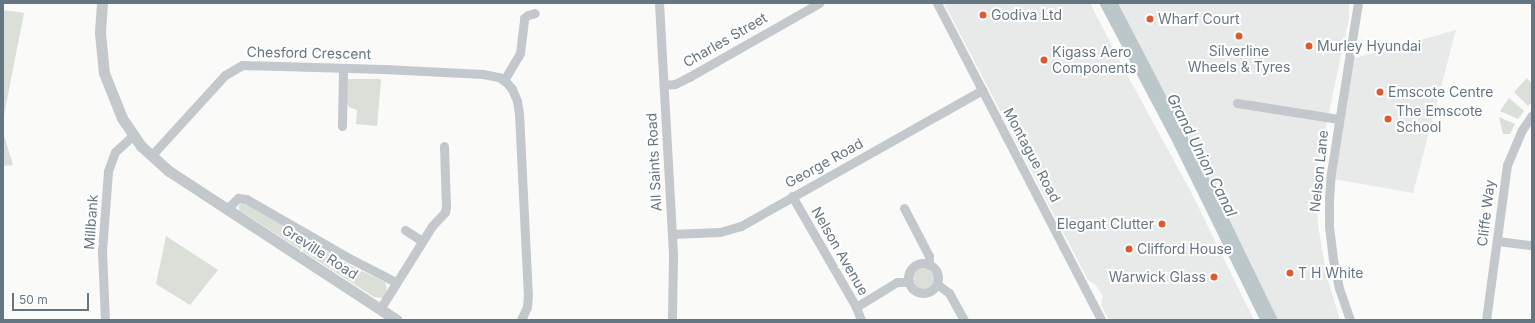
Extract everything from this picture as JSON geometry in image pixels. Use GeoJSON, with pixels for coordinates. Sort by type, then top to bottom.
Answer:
{"type":"FeatureCollection","features":[{"type":"Feature","properties":{"kind":"street","name":"Greville Road"},"geometry":{"type":"LineString","coordinates":[[102,3],[100,33],[104,73],[114,102],[133,135],[151,156],[165,168],[397,320]]}},
{"type":"Feature","properties":{"kind":"street","name":"All Saints Road"},"geometry":{"type":"LineString","coordinates":[[659,3],[674,276],[672,320]]}},
{"type":"Feature","properties":{"kind":"street","name":"Charles Street"},"geometry":{"type":"LineString","coordinates":[[664,85],[675,84],[685,79],[819,3]]}},
{"type":"Feature","properties":{"kind":"street","name":"Montague Road"},"geometry":{"type":"LineString","coordinates":[[937,3],[1101,320]]}},
{"type":"Feature","properties":{"kind":"street","name":"Nelson Lane"},"geometry":{"type":"LineString","coordinates":[[1350,320],[1336,274],[1329,226],[1331,173],[1358,3]]}},
{"type":"Feature","properties":{"kind":"street"},"geometry":{"type":"LineString","coordinates":[[521,320],[527,307],[528,295],[519,113],[515,95],[504,80],[520,53],[524,18],[535,13]]}},
{"type":"Feature","properties":{"kind":"street","name":"Chesford Crescent"},"geometry":{"type":"LineString","coordinates":[[151,156],[219,81],[236,67],[257,65],[483,74],[504,80]]}},
{"type":"Feature","properties":{"kind":"street"},"geometry":{"type":"LineString","coordinates":[[342,126],[343,68]]}},
{"type":"Feature","properties":{"kind":"street","name":"George Road"},"geometry":{"type":"LineString","coordinates":[[672,234],[720,232],[737,228],[982,90]]}},
{"type":"Feature","properties":{"kind":"street","name":"Nelson Lane"},"geometry":{"type":"LineString","coordinates":[[1237,103],[1339,119]]}},
{"type":"Feature","properties":{"kind":"street","name":"Cliffe Way"},"geometry":{"type":"LineString","coordinates":[[1486,320],[1507,165],[1522,130],[1532,116]]}},
{"type":"Feature","properties":{"kind":"street","name":"Millbank"},"geometry":{"type":"LineString","coordinates":[[105,320],[102,251],[108,171],[115,152],[133,135]]}},
{"type":"Feature","properties":{"kind":"street"},"geometry":{"type":"LineString","coordinates":[[380,309],[422,241],[434,224],[444,214],[446,207],[444,146]]}},
{"type":"Feature","properties":{"kind":"street","name":"Nelson Avenue"},"geometry":{"type":"LineString","coordinates":[[792,196],[856,307],[860,320]]}},
{"type":"Feature","properties":{"kind":"street","name":"Greville Road"},"geometry":{"type":"LineString","coordinates":[[227,209],[238,198],[246,199],[349,258],[396,282]]}},
{"type":"Feature","properties":{"kind":"street"},"geometry":{"type":"LineString","coordinates":[[904,208],[929,256],[929,265]]}},
{"type":"Feature","properties":{"kind":"street"},"geometry":{"type":"LineString","coordinates":[[405,230],[422,241]]}},
{"type":"Feature","properties":{"kind":"street"},"geometry":{"type":"LineString","coordinates":[[1497,241],[1532,245]]}},
{"type":"Feature","properties":{"kind":"street"},"geometry":{"type":"LineString","coordinates":[[920,264],[929,265],[935,268],[939,275],[937,284],[933,290],[922,293],[914,291],[908,282],[908,277],[915,266],[920,264]]}},
{"type":"Feature","properties":{"kind":"street"},"geometry":{"type":"LineString","coordinates":[[856,307],[897,282],[908,282]]}},
{"type":"Feature","properties":{"kind":"street"},"geometry":{"type":"LineString","coordinates":[[937,284],[949,293],[964,320]]}},
{"type":"Feature","properties":{"kind":"shaded area"},"geometry":{"type":"Polygon","coordinates":[[[944,3],[1090,3],[1192,194],[1254,320],[1109,320],[1101,305],[1103,296],[1096,285],[1088,280],[944,3]]]}},
{"type":"Feature","properties":{"kind":"shaded area","name":"Grand Union Canal"},"geometry":{"type":"Polygon","coordinates":[[[1099,3],[1118,3],[1216,192],[1278,320],[1260,320],[1172,141],[1099,3]]]}},
{"type":"Feature","properties":{"kind":"shaded area"},"geometry":{"type":"Polygon","coordinates":[[[1118,3],[1349,3],[1349,18],[1316,173],[1318,225],[1327,277],[1340,320],[1278,320],[1216,192],[1118,3]]]}},
{"type":"Feature","properties":{"kind":"shaded area"},"geometry":{"type":"Polygon","coordinates":[[[3,10],[24,13],[3,120],[3,10]]]}},
{"type":"Feature","properties":{"kind":"shaded area","name":"The Emscote School"},"geometry":{"type":"Polygon","coordinates":[[[1456,30],[1413,193],[1333,179],[1352,59],[1456,30]]]}},
{"type":"Feature","properties":{"kind":"shaded area"},"geometry":{"type":"Polygon","coordinates":[[[1527,78],[1532,84],[1532,102],[1528,106],[1514,92],[1527,78]]]}},
{"type":"Feature","properties":{"kind":"shaded area"},"geometry":{"type":"Polygon","coordinates":[[[347,79],[380,79],[377,126],[356,124],[357,110],[349,107],[347,104],[347,79]]]}},
{"type":"Feature","properties":{"kind":"shaded area"},"geometry":{"type":"Polygon","coordinates":[[[1509,98],[1524,111],[1518,119],[1500,111],[1509,98]]]}},
{"type":"Feature","properties":{"kind":"shaded area"},"geometry":{"type":"Polygon","coordinates":[[[1499,117],[1515,124],[1510,134],[1503,134],[1499,117]]]}},
{"type":"Feature","properties":{"kind":"shaded area"},"geometry":{"type":"Polygon","coordinates":[[[3,132],[13,165],[3,166],[3,132]]]}},
{"type":"Feature","properties":{"kind":"shaded area"},"geometry":{"type":"Polygon","coordinates":[[[242,203],[252,207],[351,266],[385,282],[387,289],[386,294],[383,298],[374,297],[239,210],[239,205],[242,203]]]}},
{"type":"Feature","properties":{"kind":"shaded area"},"geometry":{"type":"Polygon","coordinates":[[[166,236],[218,270],[190,305],[156,284],[166,236]]]}},
{"type":"Feature","properties":{"kind":"shaded area"},"geometry":{"type":"Polygon","coordinates":[[[923,268],[931,271],[934,279],[931,287],[923,290],[915,287],[912,279],[915,271],[923,268]]]}},
{"type":"Feature","properties":{"kind":"place","name":"Godiva Ltd"},"geometry":{"type":"Point","coordinates":[983,15]}},
{"type":"Feature","properties":{"kind":"place","name":"Wharf Court"},"geometry":{"type":"Point","coordinates":[1150,19]}},
{"type":"Feature","properties":{"kind":"place","name":"Silverline Wheels & Tyres"},"geometry":{"type":"Point","coordinates":[1239,36]}},
{"type":"Feature","properties":{"kind":"place","name":"Murley Hyundai"},"geometry":{"type":"Point","coordinates":[1309,46]}},
{"type":"Feature","properties":{"kind":"place","name":"Kigass Aero Components"},"geometry":{"type":"Point","coordinates":[1044,60]}},
{"type":"Feature","properties":{"kind":"place","name":"Emscote Centre"},"geometry":{"type":"Point","coordinates":[1380,92]}},
{"type":"Feature","properties":{"kind":"place","name":"The Emscote School"},"geometry":{"type":"Point","coordinates":[1388,119]}},
{"type":"Feature","properties":{"kind":"place","name":"Elegant Clutter"},"geometry":{"type":"Point","coordinates":[1162,224]}},
{"type":"Feature","properties":{"kind":"place","name":"Clifford House"},"geometry":{"type":"Point","coordinates":[1129,249]}},
{"type":"Feature","properties":{"kind":"place","name":"T H White"},"geometry":{"type":"Point","coordinates":[1290,273]}},
{"type":"Feature","properties":{"kind":"place","name":"Warwick Glass"},"geometry":{"type":"Point","coordinates":[1214,277]}}]}
